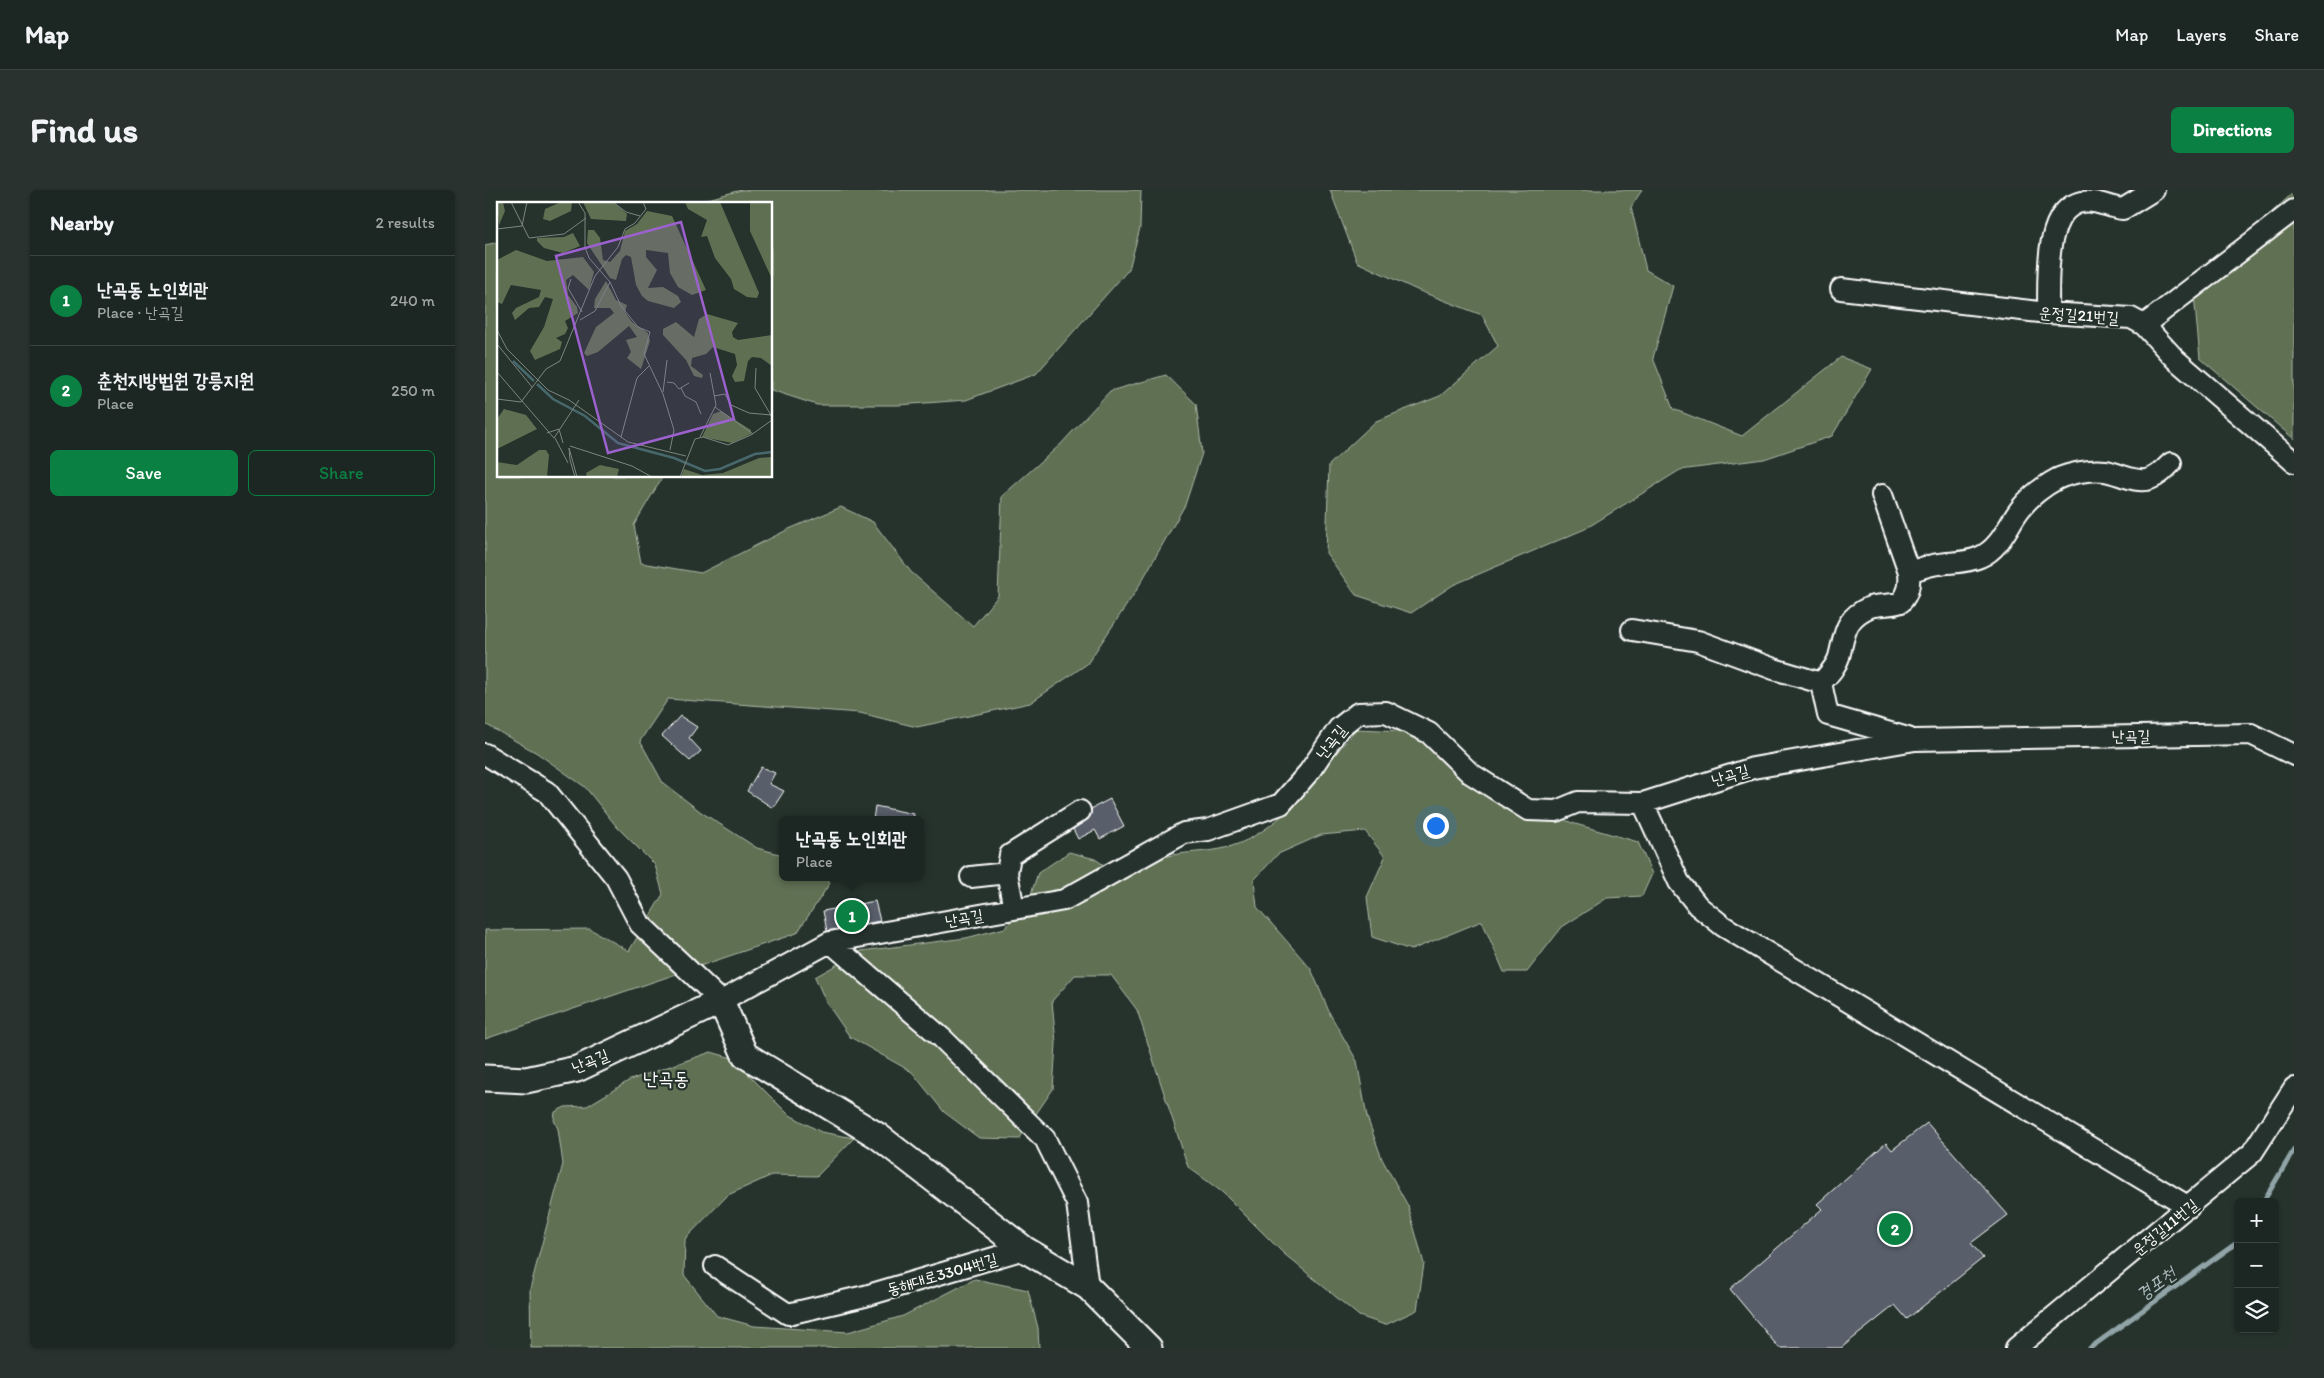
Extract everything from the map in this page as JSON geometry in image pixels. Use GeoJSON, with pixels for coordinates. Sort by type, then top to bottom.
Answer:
{"type":"FeatureCollection","features":[{"type":"Feature","properties":{"kind":"street"},"geometry":{"type":"LineString","coordinates":[[2048,313],[2051,242],[2055,227],[2063,214],[2072,206],[2082,202],[2123,209],[2154,190]]}},
{"type":"Feature","properties":{"kind":"street"},"geometry":{"type":"LineString","coordinates":[[2144,325],[2294,210]]}},
{"type":"Feature","properties":{"kind":"street","name":"운정길21번길"},"geometry":{"type":"LineString","coordinates":[[1841,289],[2048,313],[2131,318],[2144,325],[2175,358],[2294,462]]}},
{"type":"Feature","properties":{"kind":"street"},"geometry":{"type":"LineString","coordinates":[[1909,572],[1981,557],[2003,536],[2020,508],[2033,495],[2057,479],[2085,472],[2105,471],[2137,480],[2149,480],[2161,473],[2171,463]]}},
{"type":"Feature","properties":{"kind":"street"},"geometry":{"type":"LineString","coordinates":[[1881,495],[1909,572],[1910,582],[1907,595],[1901,602],[1871,607],[1851,620],[1844,630],[1836,664],[1821,683],[1827,715],[1915,740]]}},
{"type":"Feature","properties":{"kind":"street"},"geometry":{"type":"LineString","coordinates":[[1632,630],[1698,640],[1775,669],[1821,683]]}},
{"type":"Feature","properties":{"kind":"street","name":"난곡길"},"geometry":{"type":"LineString","coordinates":[[485,1078],[526,1080],[577,1069],[721,1001],[830,942],[1064,900],[1184,833],[1208,830],[1281,804],[1309,772],[1339,728],[1358,713],[1386,712],[1429,733],[1470,773],[1528,810],[1556,811],[1578,802],[1643,803],[1753,768],[1915,740],[2251,734],[2294,755]]}},
{"type":"Feature","properties":{"kind":"street"},"geometry":{"type":"LineString","coordinates":[[485,754],[547,792],[616,878],[640,924],[721,1001],[745,1055],[878,1136],[1024,1250],[1087,1287],[1149,1348]]}},
{"type":"Feature","properties":{"kind":"street"},"geometry":{"type":"LineString","coordinates":[[1643,803],[1679,882],[1698,906],[1723,926],[2189,1207]]}},
{"type":"Feature","properties":{"kind":"street"},"geometry":{"type":"LineString","coordinates":[[1015,909],[1007,873],[1010,855],[1080,811]]}},
{"type":"Feature","properties":{"kind":"street"},"geometry":{"type":"LineString","coordinates":[[971,877],[1007,873]]}},
{"type":"Feature","properties":{"kind":"street"},"geometry":{"type":"LineString","coordinates":[[830,942],[942,1038],[1045,1139],[1077,1203],[1087,1287]]}},
{"type":"Feature","properties":{"kind":"street","name":"운정길11번길"},"geometry":{"type":"LineString","coordinates":[[2016,1348],[2252,1153],[2294,1088]]}},
{"type":"Feature","properties":{"kind":"street","name":"동해대로3304번길"},"geometry":{"type":"LineString","coordinates":[[715,1266],[788,1314],[865,1296],[1024,1250]]}},
{"type":"Feature","properties":{"kind":"green space"},"geometry":{"type":"Polygon","coordinates":[[[741,190],[1141,190],[1140,228],[1129,269],[1036,374],[966,400],[898,405],[817,405],[773,391],[773,202],[697,202],[741,190]]]}},
{"type":"Feature","properties":{"kind":"green space"},"geometry":{"type":"Polygon","coordinates":[[[1330,190],[1642,190],[1631,207],[1646,270],[1673,286],[1653,358],[1673,409],[1742,436],[1841,357],[1872,369],[1832,436],[1764,459],[1680,470],[1585,529],[1453,585],[1411,613],[1356,595],[1326,553],[1329,465],[1376,421],[1440,396],[1498,346],[1482,315],[1417,290],[1357,262],[1330,190]]]}},
{"type":"Feature","properties":{"kind":"green space"},"geometry":{"type":"Polygon","coordinates":[[[2294,192],[2294,439],[2200,358],[2193,284],[2294,192]]]}},
{"type":"Feature","properties":{"kind":"green space"},"geometry":{"type":"Polygon","coordinates":[[[497,242],[497,478],[662,478],[634,525],[641,563],[701,573],[789,529],[841,507],[873,522],[911,572],[973,626],[998,596],[1002,496],[1060,445],[1110,391],[1166,375],[1196,404],[1202,453],[1185,505],[1136,591],[1087,664],[1030,703],[917,727],[860,713],[668,699],[640,741],[663,783],[701,812],[757,848],[779,854],[779,881],[829,881],[830,883],[797,933],[485,1039],[485,930],[590,929],[629,951],[663,894],[655,865],[617,827],[585,787],[537,753],[485,724],[485,245],[497,242]]]}},
{"type":"Feature","properties":{"kind":"green space"},"geometry":{"type":"Polygon","coordinates":[[[1356,729],[1428,732],[1481,768],[1503,791],[1572,823],[1638,842],[1652,874],[1642,896],[1607,898],[1562,927],[1527,972],[1504,972],[1482,921],[1411,950],[1372,937],[1367,897],[1385,857],[1365,831],[1321,835],[1278,854],[1254,880],[1257,907],[1311,969],[1330,1014],[1357,1061],[1367,1117],[1382,1159],[1408,1206],[1424,1264],[1417,1310],[1385,1325],[1359,1316],[1283,1253],[1222,1192],[1188,1167],[1137,1010],[1111,975],[1075,975],[1052,1001],[1056,1043],[1053,1089],[1019,1139],[979,1138],[944,1112],[912,1072],[850,1037],[826,1002],[815,977],[861,951],[966,938],[1005,928],[1030,897],[1038,873],[1069,852],[1095,859],[1123,878],[1164,857],[1221,849],[1249,839],[1267,828],[1300,798],[1356,729]]]}},
{"type":"Feature","properties":{"kind":"green space"},"geometry":{"type":"Polygon","coordinates":[[[711,1052],[732,1058],[788,1114],[821,1132],[854,1138],[817,1176],[772,1175],[728,1195],[685,1239],[684,1275],[717,1316],[754,1326],[848,1332],[903,1316],[975,1279],[1028,1290],[1038,1328],[1039,1348],[531,1348],[530,1289],[563,1164],[558,1129],[554,1120],[555,1112],[565,1107],[587,1106],[630,1080],[711,1052]]]}},
{"type":"Feature","properties":{"kind":"building"},"geometry":{"type":"Polygon","coordinates":[[[680,716],[697,727],[689,738],[701,751],[690,761],[662,736],[680,716]]]}},
{"type":"Feature","properties":{"kind":"building"},"geometry":{"type":"Polygon","coordinates":[[[761,767],[775,773],[769,784],[784,791],[773,808],[747,791],[761,767]]]}},
{"type":"Feature","properties":{"kind":"building"},"geometry":{"type":"Polygon","coordinates":[[[1110,799],[1124,826],[1100,839],[1095,830],[1078,839],[1073,829],[1090,817],[1091,809],[1110,799]]]}},
{"type":"Feature","properties":{"kind":"building"},"geometry":{"type":"Polygon","coordinates":[[[875,806],[914,814],[914,816],[874,816],[875,806]]]}},
{"type":"Feature","properties":{"kind":"building"},"geometry":{"type":"Polygon","coordinates":[[[875,901],[880,921],[827,931],[823,911],[875,901]]]}},
{"type":"Feature","properties":{"kind":"building"},"geometry":{"type":"Polygon","coordinates":[[[1927,1123],[2008,1215],[1971,1243],[1983,1258],[1907,1319],[1895,1305],[1841,1348],[1779,1348],[1730,1289],[1822,1209],[1817,1204],[1886,1143],[1892,1150],[1927,1123]]]}},
{"type":"Feature","properties":{"kind":"waterway","name":"경포천"},"geometry":{"type":"LineString","coordinates":[[2265,1198],[2294,1150]]}},
{"type":"Feature","properties":{"kind":"waterway","name":"경포천"},"geometry":{"type":"LineString","coordinates":[[2090,1348],[2237,1243]]}},
{"type":"Feature","properties":{"kind":"place","name":"난곡동 노인회관"},"geometry":{"type":"Point","coordinates":[852,916]}},
{"type":"Feature","properties":{"kind":"place","name":"춘천지방법원 강릉지원"},"geometry":{"type":"Point","coordinates":[1895,1229]}},
{"type":"Feature","properties":{"kind":"district","name":"난곡동"},"geometry":{"type":"Point","coordinates":[666,1078]}}]}
